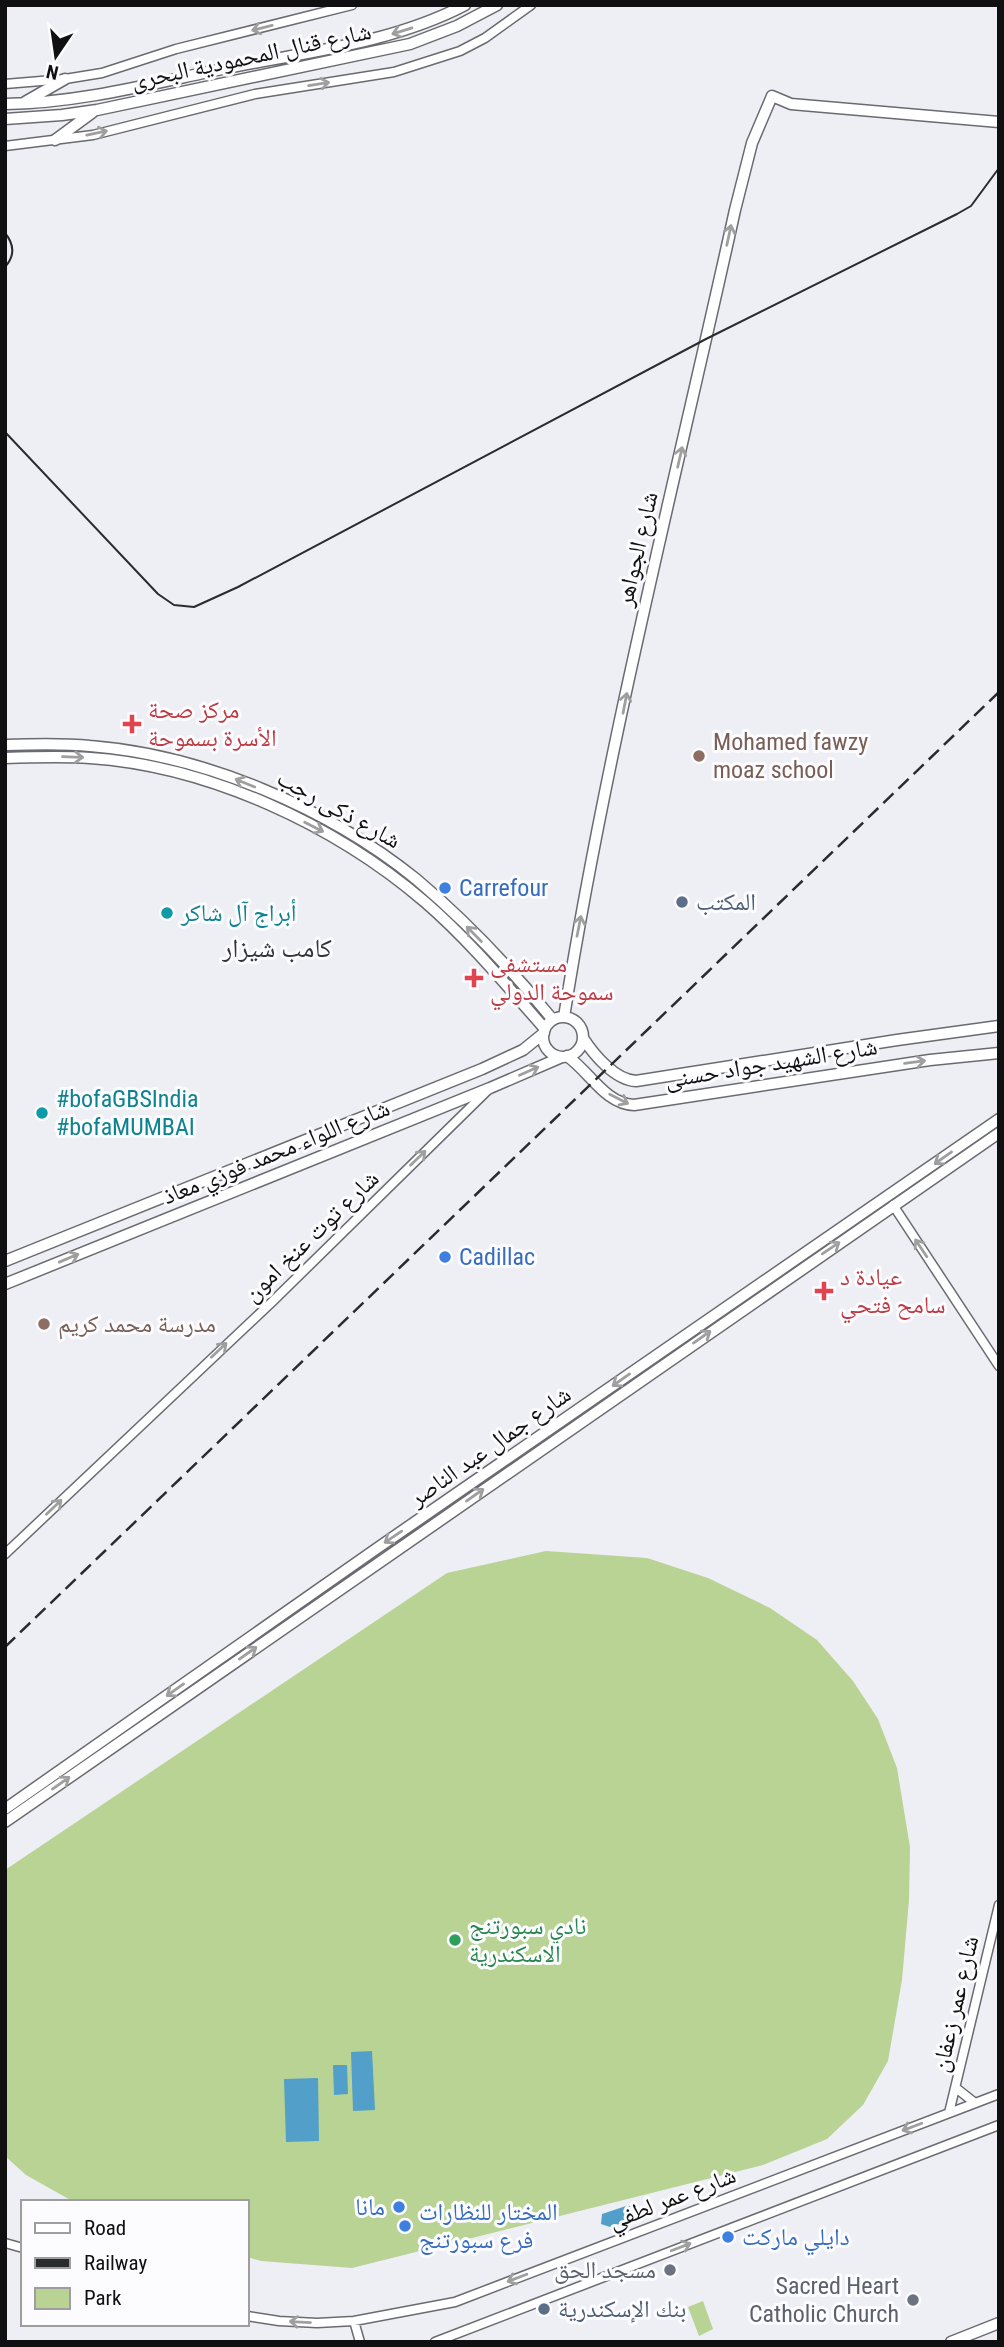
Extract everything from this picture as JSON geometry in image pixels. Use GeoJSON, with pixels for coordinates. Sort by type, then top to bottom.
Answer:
{"type":"FeatureCollection","features":[{"type":"Feature","properties":{"kind":"main road","name":"شارع قنال المحمودية البحرى"},"geometry":{"type":"LineString","coordinates":[[5,104],[81,97],[374,38],[422,25],[465,5]]}},
{"type":"Feature","properties":{"kind":"main road","name":"شارع قنال المحمودية البحرى"},"geometry":{"type":"LineString","coordinates":[[5,119],[62,116],[97,110],[410,44],[457,26],[496,5]]}},
{"type":"Feature","properties":{"kind":"main road"},"geometry":{"type":"LineString","coordinates":[[22,104],[65,79]]}},
{"type":"Feature","properties":{"kind":"main road","name":"شارع الجواهر"},"geometry":{"type":"LineString","coordinates":[[559,1019],[630,677],[735,210],[752,143],[772,96],[802,106],[999,122]]}},
{"type":"Feature","properties":{"kind":"main road"},"geometry":{"type":"LineString","coordinates":[[55,140],[97,110]]}},
{"type":"Feature","properties":{"kind":"main road","name":"شارع ذكى رجب"},"geometry":{"type":"LineString","coordinates":[[5,745],[93,746],[154,755],[236,779],[297,806],[362,842],[392,869],[445,920],[544,1031]]}},
{"type":"Feature","properties":{"kind":"main road","name":"شارع ذكى رجب"},"geometry":{"type":"LineString","coordinates":[[5,758],[92,758],[133,764],[179,774],[232,791],[292,816],[392,869],[453,912],[559,1019]]}},
{"type":"Feature","properties":{"kind":"main road"},"geometry":{"type":"LineString","coordinates":[[559,1019],[577,1023],[583,1038],[578,1050],[565,1056],[554,1054],[544,1042],[544,1031],[559,1019]]}},
{"type":"Feature","properties":{"kind":"main road","name":"شارع الشهيد جواد حسنى"},"geometry":{"type":"LineString","coordinates":[[583,1038],[590,1049],[618,1076],[632,1081],[999,1026]]}},
{"type":"Feature","properties":{"kind":"main road","name":"شارع اللواء محمد فوزي معاذ"},"geometry":{"type":"LineString","coordinates":[[5,1261],[482,1069],[523,1050],[544,1031]]}},
{"type":"Feature","properties":{"kind":"main road","name":"شارع الشهيد جواد حسنى"},"geometry":{"type":"LineString","coordinates":[[565,1056],[612,1098],[634,1105],[930,1060],[999,1054]]}},
{"type":"Feature","properties":{"kind":"main road","name":"شارع اللواء محمد فوزي معاذ"},"geometry":{"type":"LineString","coordinates":[[5,1284],[565,1056]]}},
{"type":"Feature","properties":{"kind":"main road","name":"شارع جمال عبد الناصر"},"geometry":{"type":"LineString","coordinates":[[5,1822],[999,1119]]}},
{"type":"Feature","properties":{"kind":"main road","name":"شارع جمال عبد الناصر"},"geometry":{"type":"LineString","coordinates":[[5,1809],[999,1133]]}},
{"type":"Feature","properties":{"kind":"main road"},"geometry":{"type":"LineString","coordinates":[[951,2342],[999,2323]]}},
{"type":"Feature","properties":{"kind":"street"},"geometry":{"type":"LineString","coordinates":[[5,84],[65,79],[111,71],[176,49],[352,5]]}},
{"type":"Feature","properties":{"kind":"street"},"geometry":{"type":"LineString","coordinates":[[5,146],[93,135],[255,94],[394,72],[460,51],[531,5]]}},
{"type":"Feature","properties":{"kind":"street","name":"شارع توت عنخ امون"},"geometry":{"type":"LineString","coordinates":[[5,1555],[274,1300],[490,1088]]}},
{"type":"Feature","properties":{"kind":"street"},"geometry":{"type":"LineString","coordinates":[[893,1205],[999,1366]]}},
{"type":"Feature","properties":{"kind":"street","name":"شارع عمر زعفان"},"geometry":{"type":"LineString","coordinates":[[949,2113],[999,1905]]}},
{"type":"Feature","properties":{"kind":"street"},"geometry":{"type":"LineString","coordinates":[[956,2088],[975,2103]]}},
{"type":"Feature","properties":{"kind":"street","name":"شارع عمر لطفي"},"geometry":{"type":"LineString","coordinates":[[248,2316],[317,2323],[354,2321],[437,2307],[474,2296],[999,2094]]}},
{"type":"Feature","properties":{"kind":"street","name":"شارع عمر لطفي"},"geometry":{"type":"LineString","coordinates":[[435,2342],[999,2125]]}},
{"type":"Feature","properties":{"kind":"street"},"geometry":{"type":"LineString","coordinates":[[354,2321],[360,2342]]}},
{"type":"Feature","properties":{"kind":"green space","name":"نادي سبورتنج الاسكندرية"},"geometry":{"type":"Polygon","coordinates":[[[546,1551],[647,1558],[708,1578],[770,1608],[817,1640],[853,1681],[878,1719],[897,1768],[910,1847],[909,1900],[902,1980],[888,2061],[863,2105],[827,2139],[763,2165],[352,2268],[261,2261],[248,2257],[248,2200],[70,2200],[26,2175],[5,2156],[5,1870],[447,1573],[546,1551]]]}},
{"type":"Feature","properties":{"kind":"green space"},"geometry":{"type":"Polygon","coordinates":[[[703,2301],[713,2329],[699,2336],[688,2307],[703,2301]]]}},
{"type":"Feature","properties":{"kind":"water"},"geometry":{"type":"Polygon","coordinates":[[[372,2051],[375,2110],[353,2111],[351,2052],[372,2051]]]}},
{"type":"Feature","properties":{"kind":"water"},"geometry":{"type":"Polygon","coordinates":[[[333,2065],[347,2065],[348,2094],[334,2095],[333,2065]]]}},
{"type":"Feature","properties":{"kind":"water"},"geometry":{"type":"Polygon","coordinates":[[[318,2078],[319,2141],[286,2142],[284,2079],[318,2078]]]}},
{"type":"Feature","properties":{"kind":"water"},"geometry":{"type":"Polygon","coordinates":[[[631,2206],[636,2214],[629,2222],[610,2227],[601,2224],[602,2214],[631,2206]]]}},
{"type":"Feature","properties":{"kind":"tram line"},"geometry":{"type":"LineString","coordinates":[[5,432],[158,594],[174,605],[194,607],[238,587],[706,339],[957,214],[971,206],[999,168]]}},
{"type":"Feature","properties":{"kind":"tram line"},"geometry":{"type":"LineString","coordinates":[[5,233],[12,250],[5,267]]}},
{"type":"Feature","properties":{"kind":"railway"},"geometry":{"type":"LineString","coordinates":[[5,1647],[999,692]]}},
{"type":"Feature","properties":{"kind":"place","name":"مركز صحة الأسرة بسموحة"},"geometry":{"type":"Point","coordinates":[132,724]}},
{"type":"Feature","properties":{"kind":"place","name":"Mohamed fawzy moaz school"},"geometry":{"type":"Point","coordinates":[699,756]}},
{"type":"Feature","properties":{"kind":"place","name":"Carrefour"},"geometry":{"type":"Point","coordinates":[445,888]}},
{"type":"Feature","properties":{"kind":"place","name":"المكتب"},"geometry":{"type":"Point","coordinates":[682,902]}},
{"type":"Feature","properties":{"kind":"place","name":"أبراج آل شاكر"},"geometry":{"type":"Point","coordinates":[167,913]}},
{"type":"Feature","properties":{"kind":"place","name":"مستشفى سموحة الدولي"},"geometry":{"type":"Point","coordinates":[474,978]}},
{"type":"Feature","properties":{"kind":"place","name":"#bofaGBSIndia #bofaMUMBAI"},"geometry":{"type":"Point","coordinates":[42,1113]}},
{"type":"Feature","properties":{"kind":"place","name":"Cadillac"},"geometry":{"type":"Point","coordinates":[445,1257]}},
{"type":"Feature","properties":{"kind":"place","name":"عيادة د سامح فتحي"},"geometry":{"type":"Point","coordinates":[824,1291]}},
{"type":"Feature","properties":{"kind":"place","name":"مدرسة محمد كريم"},"geometry":{"type":"Point","coordinates":[44,1324]}},
{"type":"Feature","properties":{"kind":"place","name":"نادي سبورتنج الاسكندرية"},"geometry":{"type":"Point","coordinates":[455,1940]}},
{"type":"Feature","properties":{"kind":"place","name":"مانا"},"geometry":{"type":"Point","coordinates":[399,2207]}},
{"type":"Feature","properties":{"kind":"place","name":"المختار للنظارات فرع سبورتنج"},"geometry":{"type":"Point","coordinates":[405,2226]}},
{"type":"Feature","properties":{"kind":"place","name":"دايلي ماركت"},"geometry":{"type":"Point","coordinates":[728,2237]}},
{"type":"Feature","properties":{"kind":"place","name":"مسجد الحق"},"geometry":{"type":"Point","coordinates":[670,2270]}},
{"type":"Feature","properties":{"kind":"place","name":"Sacred Heart Catholic Church"},"geometry":{"type":"Point","coordinates":[913,2300]}},
{"type":"Feature","properties":{"kind":"place","name":"بنك الإسكندرية"},"geometry":{"type":"Point","coordinates":[544,2309]}},
{"type":"Feature","properties":{"kind":"district","name":"كامب شيزار"},"geometry":{"type":"Point","coordinates":[277,948]}}]}
